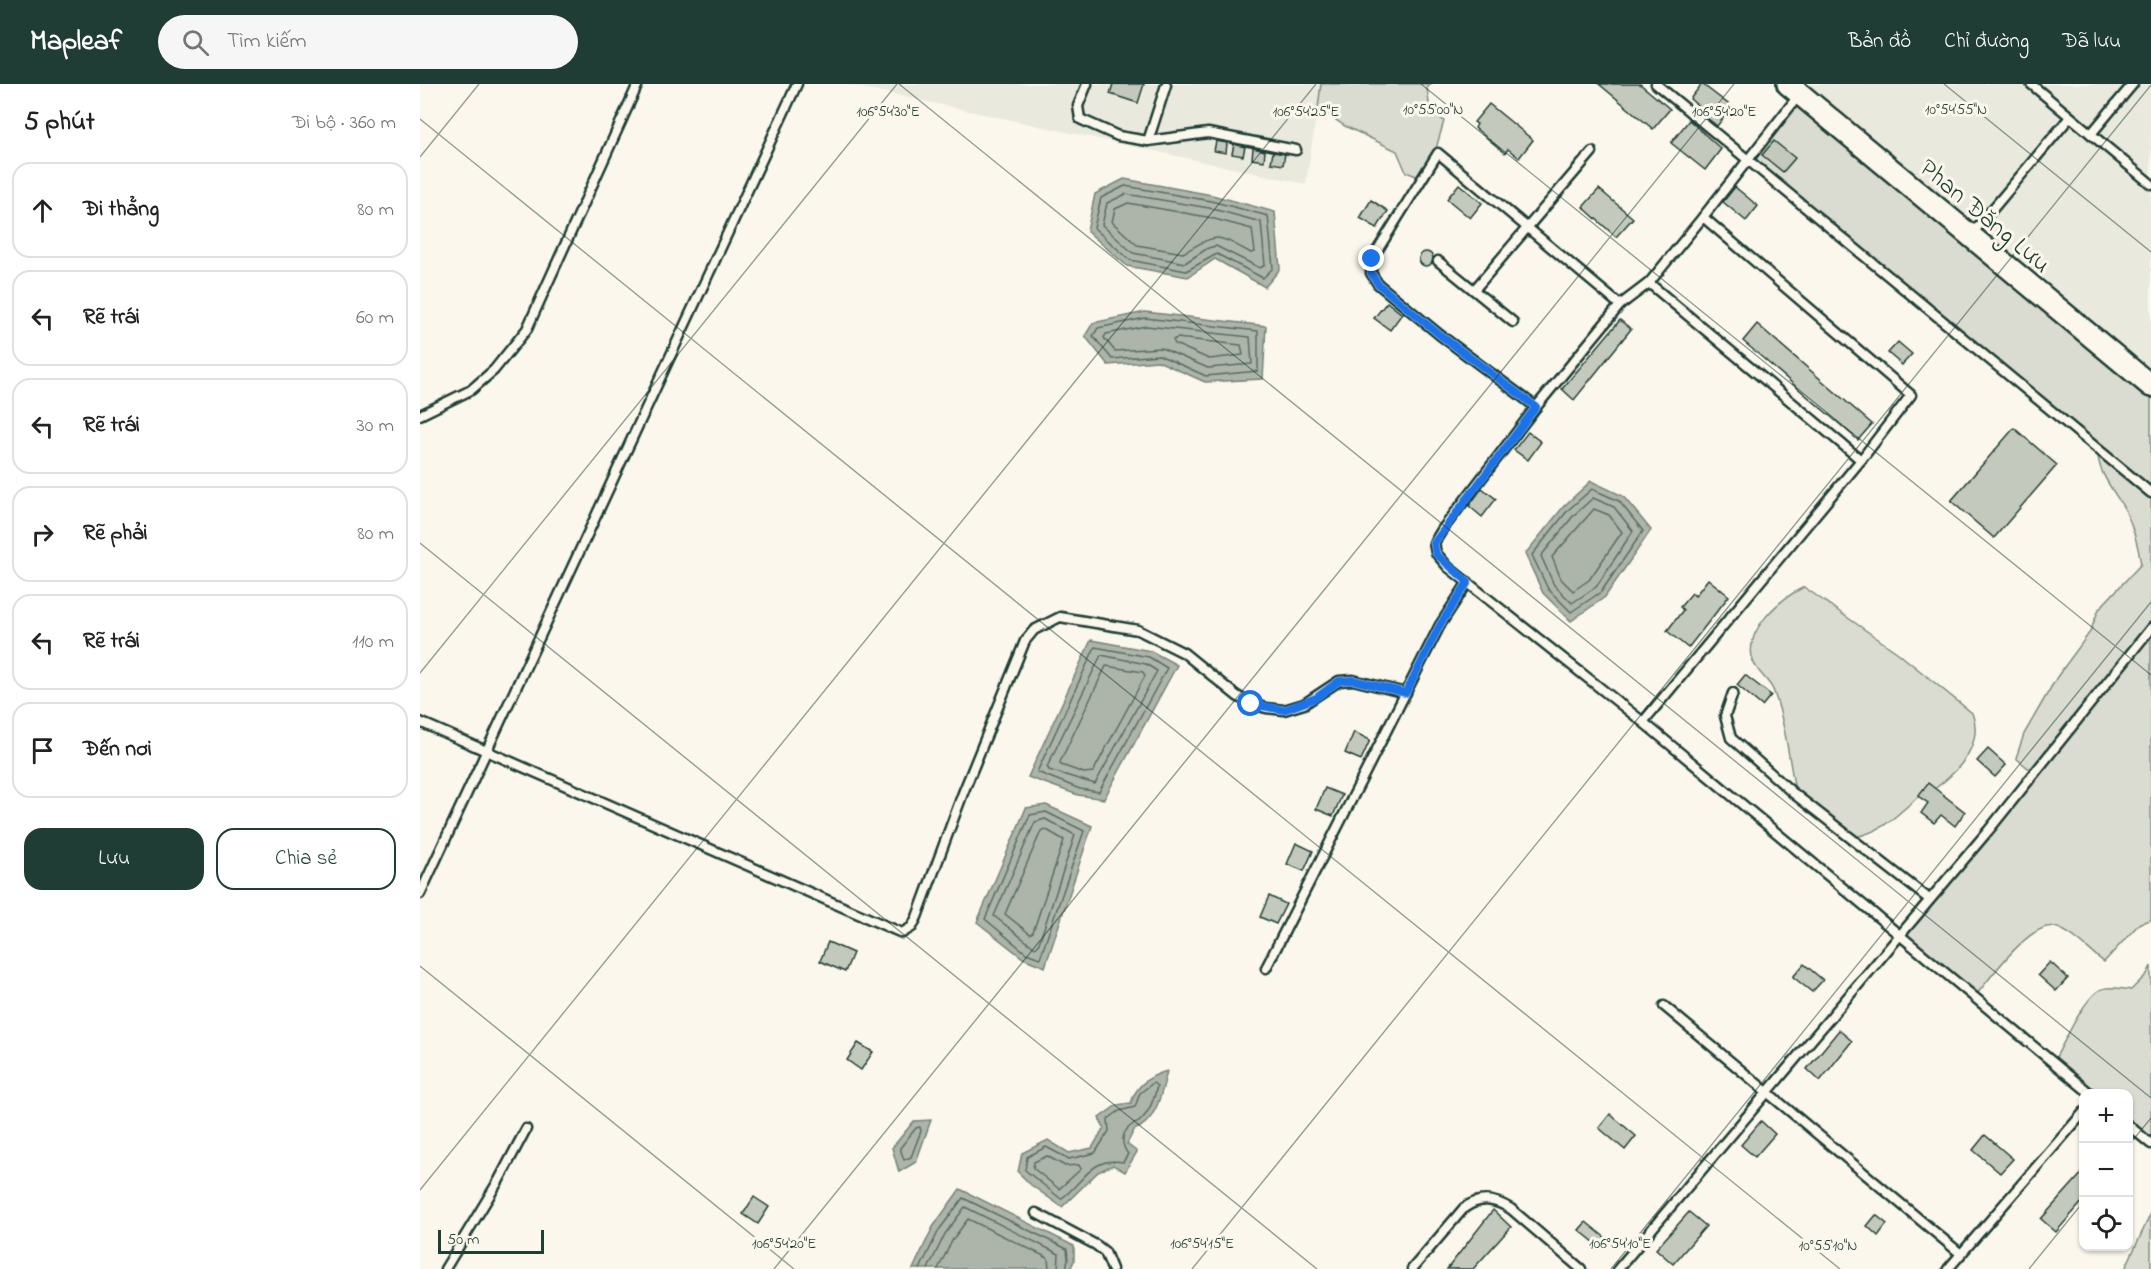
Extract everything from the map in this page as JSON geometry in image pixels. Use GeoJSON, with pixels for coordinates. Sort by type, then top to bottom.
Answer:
{"type":"FeatureCollection","features":[{"type":"Feature","properties":{"kind":"street","name":"Phan Đăng Lưu"},"geometry":{"type":"LineString","coordinates":[[1794,89],[2151,386]]}},
{"type":"Feature","properties":{"kind":"lane"},"geometry":{"type":"LineString","coordinates":[[420,415],[471,390],[494,370],[527,329],[638,84]]}},
{"type":"Feature","properties":{"kind":"lane"},"geometry":{"type":"LineString","coordinates":[[420,894],[797,84]]}},
{"type":"Feature","properties":{"kind":"lane"},"geometry":{"type":"LineString","coordinates":[[1087,84],[1078,106],[1080,120],[1118,136],[1148,141],[1208,134],[1296,150]]}},
{"type":"Feature","properties":{"kind":"lane"},"geometry":{"type":"LineString","coordinates":[[1656,84],[2151,493]]}},
{"type":"Feature","properties":{"kind":"lane"},"geometry":{"type":"LineString","coordinates":[[2031,84],[2151,184]]}},
{"type":"Feature","properties":{"kind":"lane"},"geometry":{"type":"LineString","coordinates":[[2091,134],[2133,84]]}},
{"type":"Feature","properties":{"kind":"lane"},"geometry":{"type":"LineString","coordinates":[[1148,141],[1166,85]]}},
{"type":"Feature","properties":{"kind":"lane"},"geometry":{"type":"LineString","coordinates":[[1794,89],[1748,159],[1703,217],[1649,283],[1620,305],[1536,407],[1434,543],[1436,554],[1900,933],[2085,1089]]}},
{"type":"Feature","properties":{"kind":"lane"},"geometry":{"type":"LineString","coordinates":[[1970,237],[2070,117]]}},
{"type":"Feature","properties":{"kind":"lane"},"geometry":{"type":"LineString","coordinates":[[1474,290],[1592,152]]}},
{"type":"Feature","properties":{"kind":"lane"},"geometry":{"type":"LineString","coordinates":[[1536,407],[1440,335],[1378,284],[1371,273],[1372,259],[1438,153],[1620,305]]}},
{"type":"Feature","properties":{"kind":"lane"},"geometry":{"type":"LineString","coordinates":[[1643,722],[1861,460],[1911,395],[1703,217]]}},
{"type":"Feature","properties":{"kind":"lane"},"geometry":{"type":"LineString","coordinates":[[1438,261],[1513,322]]}},
{"type":"Feature","properties":{"kind":"lane"},"geometry":{"type":"LineString","coordinates":[[1649,283],[1861,460]]}},
{"type":"Feature","properties":{"kind":"lane"},"geometry":{"type":"LineString","coordinates":[[1266,968],[1440,625],[1468,582]]}},
{"type":"Feature","properties":{"kind":"lane"},"geometry":{"type":"LineString","coordinates":[[420,722],[902,933],[912,927],[917,917],[963,793],[1025,641],[1046,623],[1060,617],[1098,621],[1151,634],[1184,653],[1237,696],[1251,704],[1266,708],[1284,710],[1304,704],[1339,681],[1353,680],[1406,693]]}},
{"type":"Feature","properties":{"kind":"lane"},"geometry":{"type":"LineString","coordinates":[[1618,1269],[1988,831],[2151,628]]}},
{"type":"Feature","properties":{"kind":"lane"},"geometry":{"type":"LineString","coordinates":[[1733,693],[1725,716],[1731,738],[1793,793],[1929,899]]}},
{"type":"Feature","properties":{"kind":"lane"},"geometry":{"type":"LineString","coordinates":[[1664,1006],[1961,1254]]}},
{"type":"Feature","properties":{"kind":"lane"},"geometry":{"type":"LineString","coordinates":[[1948,1269],[2079,1118]]}},
{"type":"Feature","properties":{"kind":"lane"},"geometry":{"type":"LineString","coordinates":[[445,1269],[499,1180],[526,1129]]}},
{"type":"Feature","properties":{"kind":"lane"},"geometry":{"type":"LineString","coordinates":[[2133,1129],[2151,1144]]}},
{"type":"Feature","properties":{"kind":"lane"},"geometry":{"type":"LineString","coordinates":[[1412,1269],[1464,1208],[1473,1201],[1487,1199],[1500,1202],[1511,1209],[1581,1269]]}},
{"type":"Feature","properties":{"kind":"lane"},"geometry":{"type":"LineString","coordinates":[[1036,1213],[1096,1245],[1105,1252],[1112,1269]]}},
{"type":"Feature","properties":{"kind":"shaded area"},"geometry":{"type":"Polygon","coordinates":[[[845,84],[1321,84],[1306,184],[845,84]]]}},
{"type":"Feature","properties":{"kind":"shaded area"},"geometry":{"type":"Polygon","coordinates":[[[1321,84],[1431,84],[1427,88],[1430,110],[1444,121],[1435,152],[1419,177],[1406,172],[1397,151],[1345,126],[1318,108],[1321,84]]]}},
{"type":"Feature","properties":{"kind":"shaded area"},"geometry":{"type":"Polygon","coordinates":[[[1801,84],[2151,84],[2151,375],[1801,84]]]}},
{"type":"Feature","properties":{"kind":"shaded area"},"geometry":{"type":"Polygon","coordinates":[[[1797,103],[2151,396],[2151,488],[1753,159],[1797,103]]]}},
{"type":"Feature","properties":{"kind":"shaded area"},"geometry":{"type":"Polygon","coordinates":[[[2098,452],[2151,497],[2151,624],[2034,768],[2028,768],[2016,758],[2024,734],[2057,677],[2090,632],[2099,609],[2141,564],[2131,523],[2103,474],[2098,452]]]}},
{"type":"Feature","properties":{"kind":"shaded area"},"geometry":{"type":"Polygon","coordinates":[[[1804,587],[1898,653],[1972,713],[1975,724],[1975,734],[1968,754],[1946,780],[1917,798],[1882,827],[1855,837],[1795,791],[1778,704],[1772,688],[1753,661],[1751,649],[1758,627],[1784,599],[1804,587]]]}},
{"type":"Feature","properties":{"kind":"shaded area"},"geometry":{"type":"Polygon","coordinates":[[[2151,633],[2151,920],[2140,923],[2104,962],[2068,933],[2055,927],[2046,927],[2024,941],[2002,963],[1977,994],[1905,933],[2151,633]]]}},
{"type":"Feature","properties":{"kind":"shaded area"},"geometry":{"type":"Polygon","coordinates":[[[2151,966],[2151,1140],[2133,1124],[2133,1089],[2091,1089],[2055,1059],[2092,996],[2106,988],[2131,990],[2147,974],[2151,966]]]}},
{"type":"Feature","properties":{"kind":"shaded area"},"geometry":{"type":"Polygon","coordinates":[[[2151,1213],[2151,1269],[2125,1269],[2151,1213]]]}},
{"type":"Feature","properties":{"kind":"water"},"geometry":{"type":"Polygon","coordinates":[[[1124,179],[1212,195],[1275,212],[1280,269],[1265,287],[1215,259],[1188,277],[1127,266],[1087,231],[1095,194],[1124,179]]]}},
{"type":"Feature","properties":{"kind":"water"},"geometry":{"type":"Polygon","coordinates":[[[1145,312],[1266,326],[1263,379],[1205,382],[1158,361],[1108,365],[1085,336],[1093,323],[1145,312]]]}},
{"type":"Feature","properties":{"kind":"water"},"geometry":{"type":"Polygon","coordinates":[[[1591,481],[1623,496],[1651,530],[1605,597],[1571,621],[1543,593],[1525,554],[1564,506],[1591,481]]]}},
{"type":"Feature","properties":{"kind":"water"},"geometry":{"type":"Polygon","coordinates":[[[1091,640],[1151,651],[1177,665],[1104,799],[1078,795],[1028,777],[1091,640]]]}},
{"type":"Feature","properties":{"kind":"water"},"geometry":{"type":"Polygon","coordinates":[[[1046,805],[1092,826],[1045,967],[1023,958],[977,922],[1026,808],[1046,805]]]}},
{"type":"Feature","properties":{"kind":"water"},"geometry":{"type":"Polygon","coordinates":[[[1167,1071],[1153,1113],[1142,1126],[1134,1130],[1127,1144],[1137,1152],[1125,1172],[1113,1165],[1098,1172],[1062,1207],[1031,1185],[1018,1172],[1022,1153],[1048,1140],[1069,1153],[1092,1148],[1104,1128],[1099,1118],[1117,1105],[1131,1103],[1136,1091],[1144,1082],[1167,1071]]]}},
{"type":"Feature","properties":{"kind":"water"},"geometry":{"type":"Polygon","coordinates":[[[931,1120],[916,1162],[899,1172],[892,1148],[914,1121],[931,1120]]]}},
{"type":"Feature","properties":{"kind":"water"},"geometry":{"type":"Polygon","coordinates":[[[960,1189],[1074,1246],[1074,1261],[1070,1269],[913,1269],[933,1227],[960,1189]]]}},
{"type":"Feature","properties":{"kind":"building"},"geometry":{"type":"Polygon","coordinates":[[[1113,84],[1144,84],[1138,103],[1110,94],[1113,84]]]}},
{"type":"Feature","properties":{"kind":"building"},"geometry":{"type":"Polygon","coordinates":[[[1599,84],[1640,84],[1670,109],[1653,129],[1599,84]]]}},
{"type":"Feature","properties":{"kind":"building"},"geometry":{"type":"Polygon","coordinates":[[[1702,84],[1732,107],[1717,126],[1697,110],[1699,107],[1690,99],[1702,84]]]}},
{"type":"Feature","properties":{"kind":"building"},"geometry":{"type":"Polygon","coordinates":[[[1489,104],[1533,140],[1519,158],[1508,149],[1505,153],[1475,128],[1477,124],[1474,122],[1489,104]]]}},
{"type":"Feature","properties":{"kind":"building"},"geometry":{"type":"Polygon","coordinates":[[[1689,120],[1721,149],[1705,170],[1671,143],[1689,120]]]}},
{"type":"Feature","properties":{"kind":"building"},"geometry":{"type":"Polygon","coordinates":[[[1216,141],[1227,143],[1226,153],[1214,151],[1216,141]]]}},
{"type":"Feature","properties":{"kind":"building"},"geometry":{"type":"Polygon","coordinates":[[[1774,141],[1795,158],[1783,172],[1762,155],[1774,141]]]}},
{"type":"Feature","properties":{"kind":"building"},"geometry":{"type":"Polygon","coordinates":[[[1234,144],[1245,147],[1243,156],[1232,154],[1234,144]]]}},
{"type":"Feature","properties":{"kind":"building"},"geometry":{"type":"Polygon","coordinates":[[[1253,148],[1265,151],[1264,161],[1252,159],[1253,148]]]}},
{"type":"Feature","properties":{"kind":"building"},"geometry":{"type":"Polygon","coordinates":[[[1273,152],[1285,154],[1283,165],[1271,163],[1273,152]]]}},
{"type":"Feature","properties":{"kind":"building"},"geometry":{"type":"Polygon","coordinates":[[[1459,184],[1482,203],[1470,218],[1447,199],[1459,184]]]}},
{"type":"Feature","properties":{"kind":"building"},"geometry":{"type":"Polygon","coordinates":[[[1735,187],[1758,206],[1746,221],[1723,202],[1735,187]]]}},
{"type":"Feature","properties":{"kind":"building"},"geometry":{"type":"Polygon","coordinates":[[[1599,189],[1633,218],[1616,237],[1583,207],[1599,189]]]}},
{"type":"Feature","properties":{"kind":"building"},"geometry":{"type":"Polygon","coordinates":[[[1371,200],[1388,211],[1377,228],[1360,218],[1371,200]]]}},
{"type":"Feature","properties":{"kind":"building"},"geometry":{"type":"Polygon","coordinates":[[[1426,252],[1431,254],[1433,259],[1431,264],[1426,266],[1421,264],[1419,259],[1421,254],[1426,252]]]}},
{"type":"Feature","properties":{"kind":"building"},"geometry":{"type":"Polygon","coordinates":[[[1387,302],[1402,314],[1390,330],[1374,318],[1387,302]]]}},
{"type":"Feature","properties":{"kind":"building"},"geometry":{"type":"Polygon","coordinates":[[[1620,320],[1631,329],[1574,400],[1562,389],[1620,320]]]}},
{"type":"Feature","properties":{"kind":"building"},"geometry":{"type":"Polygon","coordinates":[[[1757,324],[1872,424],[1858,440],[1743,341],[1757,324]]]}},
{"type":"Feature","properties":{"kind":"building"},"geometry":{"type":"Polygon","coordinates":[[[1898,342],[1912,354],[1902,365],[1888,353],[1898,342]]]}},
{"type":"Feature","properties":{"kind":"building"},"geometry":{"type":"Polygon","coordinates":[[[2014,428],[2057,465],[1994,538],[1951,501],[2014,428]]]}},
{"type":"Feature","properties":{"kind":"building"},"geometry":{"type":"Polygon","coordinates":[[[1528,432],[1541,442],[1528,460],[1514,450],[1528,432]]]}},
{"type":"Feature","properties":{"kind":"building"},"geometry":{"type":"Polygon","coordinates":[[[1482,488],[1496,499],[1482,517],[1469,506],[1482,488]]]}},
{"type":"Feature","properties":{"kind":"building"},"geometry":{"type":"Polygon","coordinates":[[[1708,579],[1729,596],[1688,648],[1667,631],[1683,610],[1680,607],[1692,593],[1695,596],[1708,579]]]}},
{"type":"Feature","properties":{"kind":"building"},"geometry":{"type":"Polygon","coordinates":[[[1745,675],[1771,695],[1762,706],[1737,685],[1745,675]]]}},
{"type":"Feature","properties":{"kind":"building"},"geometry":{"type":"Polygon","coordinates":[[[1354,732],[1370,740],[1361,760],[1345,753],[1354,732]]]}},
{"type":"Feature","properties":{"kind":"building"},"geometry":{"type":"Polygon","coordinates":[[[1988,749],[2006,765],[1995,777],[1977,761],[1988,749]]]}},
{"type":"Feature","properties":{"kind":"building"},"geometry":{"type":"Polygon","coordinates":[[[1928,783],[1965,812],[1955,826],[1941,815],[1934,823],[1921,813],[1928,803],[1918,796],[1928,783]]]}},
{"type":"Feature","properties":{"kind":"building"},"geometry":{"type":"Polygon","coordinates":[[[1325,788],[1342,795],[1333,816],[1316,809],[1325,788]]]}},
{"type":"Feature","properties":{"kind":"building"},"geometry":{"type":"Polygon","coordinates":[[[1296,843],[1313,851],[1304,871],[1287,864],[1296,843]]]}},
{"type":"Feature","properties":{"kind":"building"},"geometry":{"type":"Polygon","coordinates":[[[1269,896],[1286,904],[1276,924],[1260,917],[1269,896]]]}},
{"type":"Feature","properties":{"kind":"building"},"geometry":{"type":"Polygon","coordinates":[[[828,942],[853,953],[845,972],[820,961],[828,942]]]}},
{"type":"Feature","properties":{"kind":"building"},"geometry":{"type":"Polygon","coordinates":[[[2050,962],[2068,978],[2056,991],[2038,975],[2050,962]]]}},
{"type":"Feature","properties":{"kind":"building"},"geometry":{"type":"Polygon","coordinates":[[[1804,964],[1823,980],[1812,992],[1793,977],[1804,964]]]}},
{"type":"Feature","properties":{"kind":"building"},"geometry":{"type":"Polygon","coordinates":[[[1839,1030],[1852,1041],[1820,1081],[1807,1069],[1839,1030]]]}},
{"type":"Feature","properties":{"kind":"building"},"geometry":{"type":"Polygon","coordinates":[[[858,1043],[873,1052],[861,1070],[847,1060],[858,1043]]]}},
{"type":"Feature","properties":{"kind":"building"},"geometry":{"type":"Polygon","coordinates":[[[1610,1114],[1636,1136],[1625,1150],[1599,1128],[1610,1114]]]}},
{"type":"Feature","properties":{"kind":"building"},"geometry":{"type":"Polygon","coordinates":[[[1761,1121],[1775,1134],[1755,1157],[1741,1145],[1761,1121]]]}},
{"type":"Feature","properties":{"kind":"building"},"geometry":{"type":"Polygon","coordinates":[[[1985,1135],[2013,1159],[2000,1173],[1973,1150],[1985,1135]]]}},
{"type":"Feature","properties":{"kind":"building"},"geometry":{"type":"Polygon","coordinates":[[[2079,1177],[2079,1206],[2056,1232],[2041,1219],[2079,1177]]]}},
{"type":"Feature","properties":{"kind":"building"},"geometry":{"type":"Polygon","coordinates":[[[754,1197],[769,1207],[758,1224],[743,1214],[754,1197]]]}},
{"type":"Feature","properties":{"kind":"building"},"geometry":{"type":"Polygon","coordinates":[[[1493,1210],[1511,1227],[1473,1269],[1447,1269],[1493,1210]]]}},
{"type":"Feature","properties":{"kind":"building"},"geometry":{"type":"Polygon","coordinates":[[[1689,1212],[1706,1226],[1673,1264],[1656,1249],[1689,1212]]]}},
{"type":"Feature","properties":{"kind":"building"},"geometry":{"type":"Polygon","coordinates":[[[1876,1215],[1887,1224],[1878,1236],[1867,1226],[1876,1215]]]}},
{"type":"Feature","properties":{"kind":"building"},"geometry":{"type":"Polygon","coordinates":[[[1586,1222],[1607,1239],[1600,1247],[1579,1230],[1586,1222]]]}},
{"type":"Feature","properties":{"kind":"route"},"geometry":{"type":"LineString","coordinates":[[1251,704],[1284,710],[1316,698],[1339,681],[1353,680],[1406,693],[1440,625],[1468,582],[1448,567],[1436,554],[1434,543],[1536,407],[1440,335],[1378,284],[1371,273],[1372,259]]}}]}
